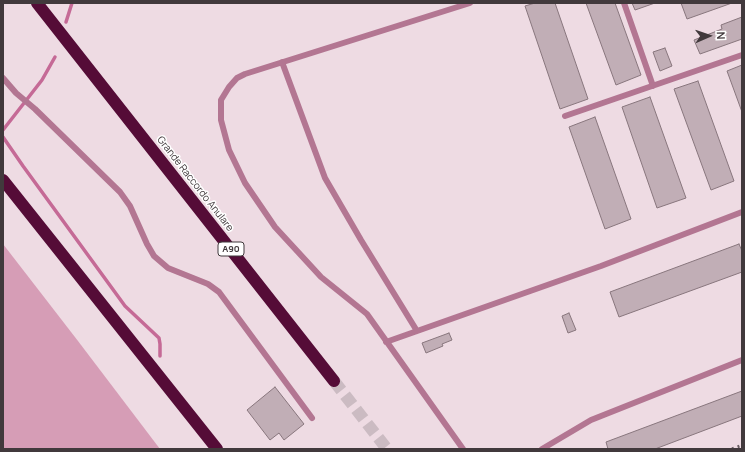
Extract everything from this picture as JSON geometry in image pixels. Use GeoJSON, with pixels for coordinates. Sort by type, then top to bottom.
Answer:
{"type":"FeatureCollection","features":[{"type":"Feature","properties":{"kind":"highway","name":"Grande Raccordo Anulare"},"geometry":{"type":"LineString","coordinates":[[35,3],[334,381]]}},
{"type":"Feature","properties":{"kind":"highway"},"geometry":{"type":"LineString","coordinates":[[3,180],[217,449]]}},
{"type":"Feature","properties":{"kind":"lane"},"geometry":{"type":"LineString","coordinates":[[463,449],[367,314],[321,277],[275,227],[245,183],[229,150],[221,120],[222,100],[229,87],[237,78],[245,74],[470,3]]}},
{"type":"Feature","properties":{"kind":"lane"},"geometry":{"type":"LineString","coordinates":[[624,3],[653,86]]}},
{"type":"Feature","properties":{"kind":"lane"},"geometry":{"type":"LineString","coordinates":[[565,116],[742,55]]}},
{"type":"Feature","properties":{"kind":"lane"},"geometry":{"type":"LineString","coordinates":[[282,62],[325,178],[417,331]]}},
{"type":"Feature","properties":{"kind":"lane"},"geometry":{"type":"LineString","coordinates":[[3,78],[16,93],[35,109],[120,192],[130,206],[154,256],[168,268],[208,284],[219,292],[312,418]]}},
{"type":"Feature","properties":{"kind":"lane"},"geometry":{"type":"LineString","coordinates":[[386,342],[600,266],[742,212]]}},
{"type":"Feature","properties":{"kind":"lane"},"geometry":{"type":"LineString","coordinates":[[542,449],[591,420],[742,360]]}},
{"type":"Feature","properties":{"kind":"shaded area"},"geometry":{"type":"Polygon","coordinates":[[[3,244],[78,341],[160,449],[3,449],[3,244]]]}},
{"type":"Feature","properties":{"kind":"building"},"geometry":{"type":"Polygon","coordinates":[[[535,3],[555,3],[588,99],[560,109],[525,6],[535,3]]]}},
{"type":"Feature","properties":{"kind":"building"},"geometry":{"type":"Polygon","coordinates":[[[586,3],[615,3],[641,75],[616,85],[586,3]]]}},
{"type":"Feature","properties":{"kind":"building"},"geometry":{"type":"Polygon","coordinates":[[[632,3],[655,3],[635,10],[632,3]]]}},
{"type":"Feature","properties":{"kind":"building"},"geometry":{"type":"Polygon","coordinates":[[[681,3],[732,3],[687,19],[681,3]]]}},
{"type":"Feature","properties":{"kind":"building"},"geometry":{"type":"Polygon","coordinates":[[[742,17],[742,39],[700,54],[694,40],[722,29],[721,25],[742,17]]]}},
{"type":"Feature","properties":{"kind":"building"},"geometry":{"type":"Polygon","coordinates":[[[665,48],[672,66],[660,71],[653,52],[665,48]]]}},
{"type":"Feature","properties":{"kind":"building"},"geometry":{"type":"Polygon","coordinates":[[[742,65],[742,112],[727,71],[742,65]]]}},
{"type":"Feature","properties":{"kind":"building"},"geometry":{"type":"Polygon","coordinates":[[[698,81],[734,181],[711,190],[674,89],[698,81]]]}},
{"type":"Feature","properties":{"kind":"building"},"geometry":{"type":"Polygon","coordinates":[[[650,97],[686,198],[657,208],[622,107],[650,97]]]}},
{"type":"Feature","properties":{"kind":"building"},"geometry":{"type":"Polygon","coordinates":[[[595,117],[631,219],[605,229],[569,127],[595,117]]]}},
{"type":"Feature","properties":{"kind":"building"},"geometry":{"type":"Polygon","coordinates":[[[739,244],[742,251],[742,272],[619,317],[610,292],[739,244]]]}},
{"type":"Feature","properties":{"kind":"building"},"geometry":{"type":"Polygon","coordinates":[[[569,313],[576,330],[568,333],[562,316],[569,313]]]}},
{"type":"Feature","properties":{"kind":"building"},"geometry":{"type":"Polygon","coordinates":[[[449,333],[452,340],[442,344],[443,346],[426,353],[422,343],[449,333]]]}},
{"type":"Feature","properties":{"kind":"building"},"geometry":{"type":"Polygon","coordinates":[[[275,387],[304,424],[284,440],[279,433],[270,440],[247,410],[275,387]]]}},
{"type":"Feature","properties":{"kind":"building"},"geometry":{"type":"Polygon","coordinates":[[[742,391],[742,416],[655,449],[608,449],[606,442],[742,391]]]}},
{"type":"Feature","properties":{"kind":"waterway"},"geometry":{"type":"LineString","coordinates":[[66,22],[72,3]]}},
{"type":"Feature","properties":{"kind":"waterway"},"geometry":{"type":"LineString","coordinates":[[3,130],[42,80],[55,57]]}},
{"type":"Feature","properties":{"kind":"waterway"},"geometry":{"type":"LineString","coordinates":[[3,137],[125,306],[159,338],[160,356]]}},
{"type":"Feature","properties":{"kind":"tunnel"},"geometry":{"type":"LineString","coordinates":[[334,381],[387,449]]}},
{"type":"Feature","properties":{"kind":"railway"},"geometry":{"type":"LineString","coordinates":[[732,449],[742,445]]}}]}
